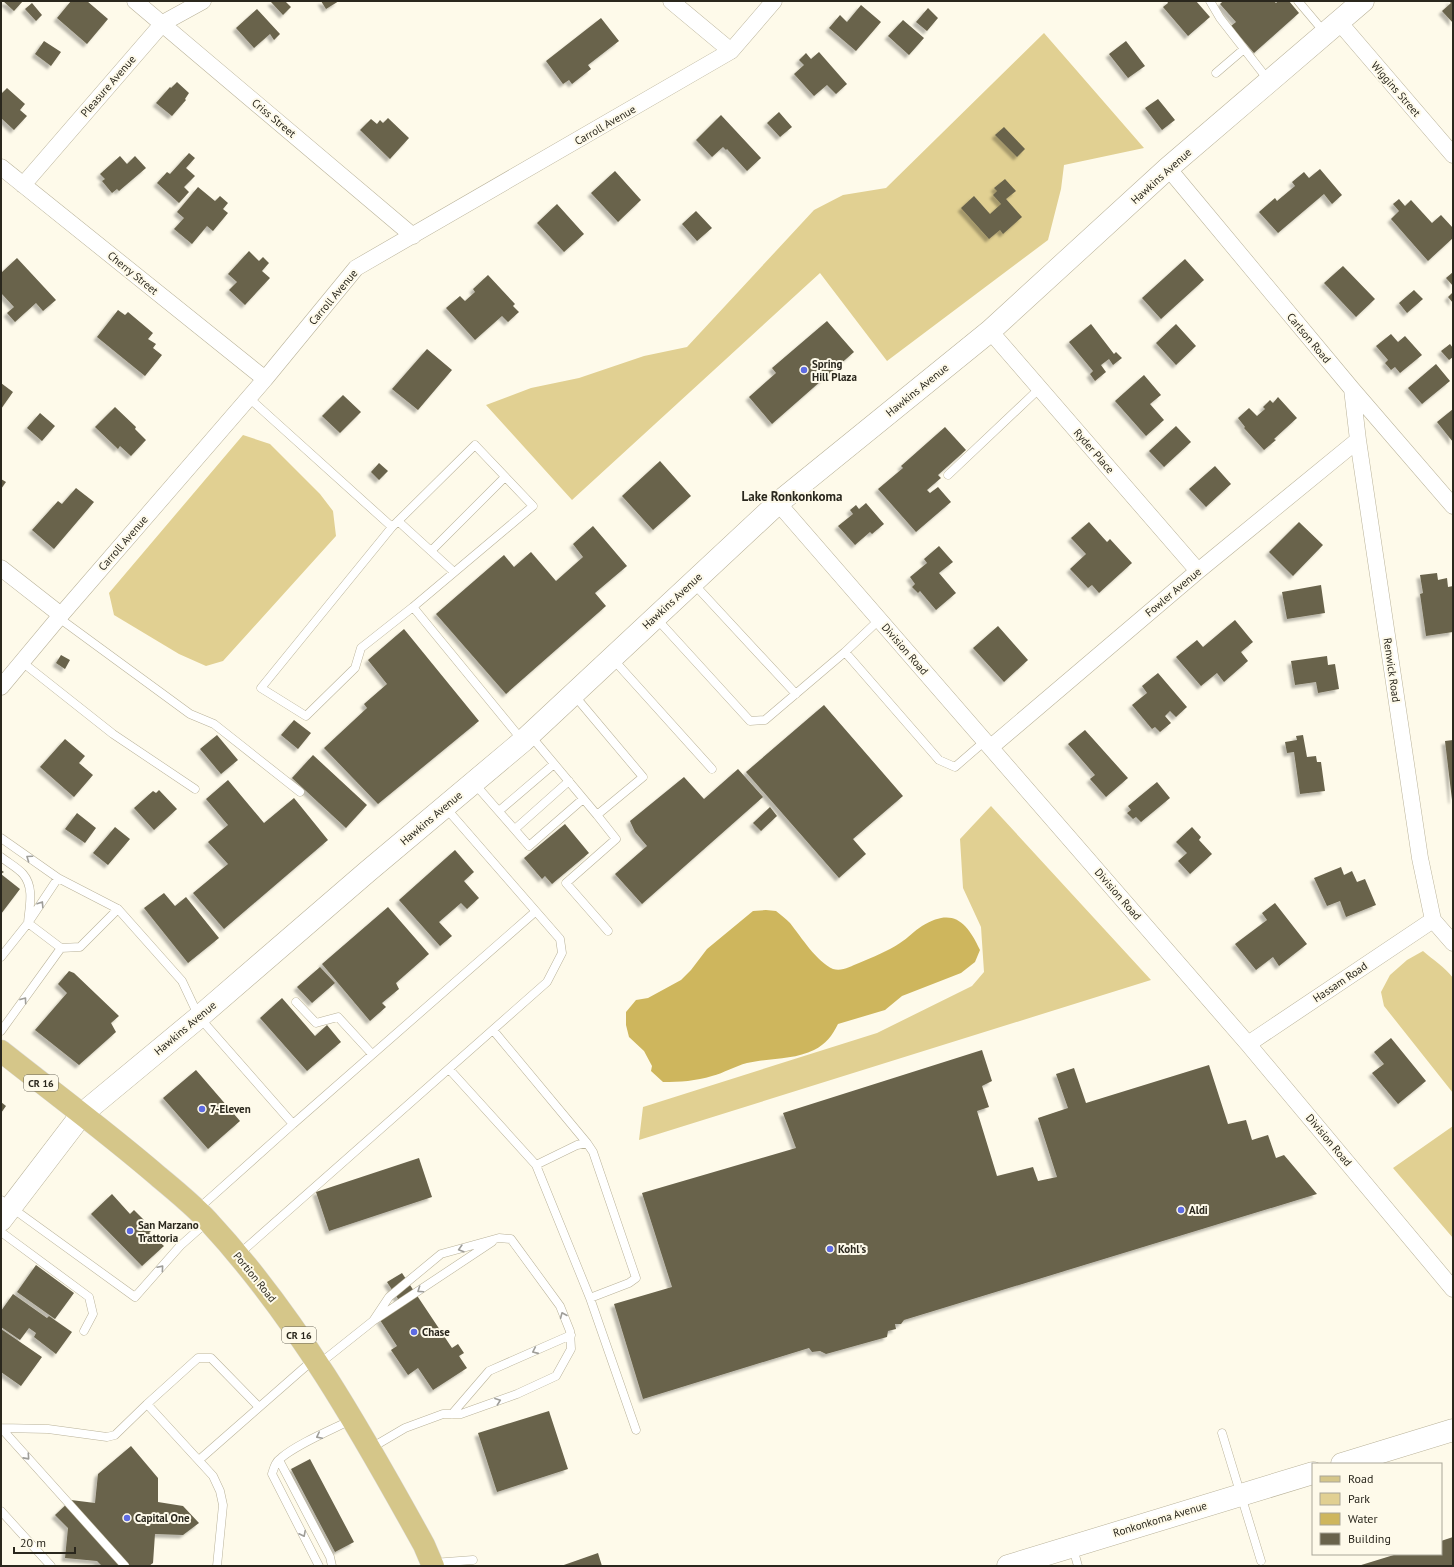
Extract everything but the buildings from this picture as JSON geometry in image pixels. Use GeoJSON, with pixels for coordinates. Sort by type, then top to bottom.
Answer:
{"type":"FeatureCollection","features":[{"type":"Feature","properties":{"kind":"main road","name":"Portion Road"},"geometry":{"type":"LineString","coordinates":[[1,1052],[123,1145],[203,1215],[238,1255],[268,1292],[317,1361],[354,1419],[424,1545],[432,1565]]}},
{"type":"Feature","properties":{"kind":"street","name":"Criss Street"},"geometry":{"type":"LineString","coordinates":[[135,1],[163,23],[413,236]]}},
{"type":"Feature","properties":{"kind":"street","name":"Pleasure Avenue"},"geometry":{"type":"LineString","coordinates":[[23,185],[163,23],[203,1]]}},
{"type":"Feature","properties":{"kind":"street"},"geometry":{"type":"LineString","coordinates":[[671,1],[731,51]]}},
{"type":"Feature","properties":{"kind":"street","name":"Carroll Avenue"},"geometry":{"type":"LineString","coordinates":[[1,687],[60,616],[265,380],[356,268],[731,51],[774,1]]}},
{"type":"Feature","properties":{"kind":"street","name":"Hawkins Avenue"},"geometry":{"type":"LineString","coordinates":[[4,1209],[82,1114],[199,1017],[444,806],[526,738],[778,503],[990,331],[1168,168],[1363,1]]}},
{"type":"Feature","properties":{"kind":"street","name":"Wiggins Street"},"geometry":{"type":"LineString","coordinates":[[1332,28],[1453,155]]}},
{"type":"Feature","properties":{"kind":"street","name":"Cherry Street"},"geometry":{"type":"LineString","coordinates":[[1,167],[265,380]]}},
{"type":"Feature","properties":{"kind":"street","name":"Carlson Road"},"geometry":{"type":"LineString","coordinates":[[1168,168],[1352,389],[1453,506]]}},
{"type":"Feature","properties":{"kind":"street","name":"Ryder Place"},"geometry":{"type":"LineString","coordinates":[[990,331],[1198,571]]}},
{"type":"Feature","properties":{"kind":"street","name":"Renwick Road"},"geometry":{"type":"LineString","coordinates":[[1352,389],[1358,440],[1420,858],[1433,920],[1453,943]]}},
{"type":"Feature","properties":{"kind":"street","name":"Fowler Avenue"},"geometry":{"type":"LineString","coordinates":[[988,744],[1358,440]]}},
{"type":"Feature","properties":{"kind":"street","name":"Division Road"},"geometry":{"type":"LineString","coordinates":[[778,503],[1248,1044],[1453,1289]]}},
{"type":"Feature","properties":{"kind":"street"},"geometry":{"type":"LineString","coordinates":[[1,568],[60,616]]}},
{"type":"Feature","properties":{"kind":"street","name":"Hassam Road"},"geometry":{"type":"LineString","coordinates":[[1248,1044],[1433,920]]}},
{"type":"Feature","properties":{"kind":"street"},"geometry":{"type":"LineString","coordinates":[[1345,1463],[1453,1430]]}},
{"type":"Feature","properties":{"kind":"street","name":"Ronkonkoma Avenue"},"geometry":{"type":"LineString","coordinates":[[1008,1566],[1075,1556],[1241,1495],[1312,1473]]}},
{"type":"Feature","properties":{"kind":"lane"},"geometry":{"type":"LineString","coordinates":[[1210,1],[1220,18],[1270,82]]}},
{"type":"Feature","properties":{"kind":"lane"},"geometry":{"type":"LineString","coordinates":[[1298,1],[1332,28]]}},
{"type":"Feature","properties":{"kind":"lane"},"geometry":{"type":"LineString","coordinates":[[1216,73],[1244,49]]}},
{"type":"Feature","properties":{"kind":"lane"},"geometry":{"type":"LineString","coordinates":[[948,475],[1040,388]]}},
{"type":"Feature","properties":{"kind":"lane"},"geometry":{"type":"LineString","coordinates":[[249,398],[395,524],[431,551],[454,572]]}},
{"type":"Feature","properties":{"kind":"lane"},"geometry":{"type":"LineString","coordinates":[[475,445],[533,506],[413,607],[361,648],[355,668],[306,716],[261,688],[395,524],[475,445]]}},
{"type":"Feature","properties":{"kind":"lane"},"geometry":{"type":"LineString","coordinates":[[431,551],[505,477]]}},
{"type":"Feature","properties":{"kind":"lane"},"geometry":{"type":"LineString","coordinates":[[692,583],[796,694]]}},
{"type":"Feature","properties":{"kind":"lane"},"geometry":{"type":"LineString","coordinates":[[413,607],[526,738],[554,764],[569,781],[616,839],[566,882],[608,931]]}},
{"type":"Feature","properties":{"kind":"lane"},"geometry":{"type":"LineString","coordinates":[[60,616],[190,714],[214,724],[300,792]]}},
{"type":"Feature","properties":{"kind":"lane"},"geometry":{"type":"LineString","coordinates":[[655,617],[750,721],[765,720],[845,652],[879,620]]}},
{"type":"Feature","properties":{"kind":"lane"},"geometry":{"type":"LineString","coordinates":[[845,652],[939,760],[954,767],[988,744]]}},
{"type":"Feature","properties":{"kind":"lane"},"geometry":{"type":"LineString","coordinates":[[612,658],[712,769]]}},
{"type":"Feature","properties":{"kind":"lane"},"geometry":{"type":"LineString","coordinates":[[22,662],[113,734],[196,789]]}},
{"type":"Feature","properties":{"kind":"lane"},"geometry":{"type":"LineString","coordinates":[[573,694],[643,777],[597,815]]}},
{"type":"Feature","properties":{"kind":"lane"},"geometry":{"type":"LineString","coordinates":[[499,811],[554,764]]}},
{"type":"Feature","properties":{"kind":"lane"},"geometry":{"type":"LineString","coordinates":[[515,830],[569,781]]}},
{"type":"Feature","properties":{"kind":"lane"},"geometry":{"type":"LineString","coordinates":[[473,782],[529,846],[583,799]]}},
{"type":"Feature","properties":{"kind":"lane"},"geometry":{"type":"LineString","coordinates":[[238,1255],[547,982],[562,953],[560,939],[444,806]]}},
{"type":"Feature","properties":{"kind":"lane"},"geometry":{"type":"LineString","coordinates":[[1,838],[58,878],[118,909],[182,981],[199,1017],[293,1124]]}},
{"type":"Feature","properties":{"kind":"lane"},"geometry":{"type":"LineString","coordinates":[[1,857],[24,874],[31,897],[28,923]]}},
{"type":"Feature","properties":{"kind":"lane"},"geometry":{"type":"LineString","coordinates":[[1,957],[28,923],[58,878]]}},
{"type":"Feature","properties":{"kind":"lane"},"geometry":{"type":"LineString","coordinates":[[28,923],[62,948],[80,947],[118,909]]}},
{"type":"Feature","properties":{"kind":"lane"},"geometry":{"type":"LineString","coordinates":[[4,1209],[38,1226],[135,1297],[180,1246],[203,1215],[293,1124],[535,912]]}},
{"type":"Feature","properties":{"kind":"lane"},"geometry":{"type":"LineString","coordinates":[[1,1032],[62,948]]}},
{"type":"Feature","properties":{"kind":"lane"},"geometry":{"type":"LineString","coordinates":[[296,1002],[316,1023],[338,1017],[372,1054]]}},
{"type":"Feature","properties":{"kind":"lane"},"geometry":{"type":"LineString","coordinates":[[493,1030],[593,1152],[636,1278],[630,1283],[590,1298]]}},
{"type":"Feature","properties":{"kind":"lane"},"geometry":{"type":"LineString","coordinates":[[449,1069],[536,1165],[590,1298],[636,1430]]}},
{"type":"Feature","properties":{"kind":"lane"},"geometry":{"type":"LineString","coordinates":[[536,1165],[577,1145],[587,1143]]}},
{"type":"Feature","properties":{"kind":"lane"},"geometry":{"type":"LineString","coordinates":[[1,1232],[89,1297],[93,1314],[84,1331]]}},
{"type":"Feature","properties":{"kind":"lane"},"geometry":{"type":"LineString","coordinates":[[199,1460],[259,1407],[317,1361],[373,1321],[499,1238]]}},
{"type":"Feature","properties":{"kind":"lane"},"geometry":{"type":"LineString","coordinates":[[371,1448],[405,1428],[443,1414],[461,1414],[517,1394],[556,1376],[571,1349],[570,1331],[560,1306],[511,1239],[499,1238],[441,1254],[389,1297],[373,1321]]}},
{"type":"Feature","properties":{"kind":"lane"},"geometry":{"type":"LineString","coordinates":[[452,1414],[489,1372],[570,1335]]}},
{"type":"Feature","properties":{"kind":"lane"},"geometry":{"type":"LineString","coordinates":[[1,1428],[48,1429],[107,1437],[115,1435],[198,1358],[211,1358],[259,1407]]}},
{"type":"Feature","properties":{"kind":"lane"},"geometry":{"type":"LineString","coordinates":[[147,1404],[213,1476],[220,1491],[223,1505],[217,1566]]}},
{"type":"Feature","properties":{"kind":"lane"},"geometry":{"type":"LineString","coordinates":[[319,1566],[272,1474],[275,1465],[279,1460],[292,1450],[354,1419]]}},
{"type":"Feature","properties":{"kind":"lane"},"geometry":{"type":"LineString","coordinates":[[1,1428],[125,1566]]}},
{"type":"Feature","properties":{"kind":"lane"},"geometry":{"type":"LineString","coordinates":[[1222,1433],[1261,1562]]}},
{"type":"Feature","properties":{"kind":"lane"},"geometry":{"type":"LineString","coordinates":[[279,1460],[330,1557],[332,1566]]}},
{"type":"Feature","properties":{"kind":"lane"},"geometry":{"type":"LineString","coordinates":[[1,1511],[51,1566]]}},
{"type":"Feature","properties":{"kind":"lane"},"geometry":{"type":"LineString","coordinates":[[432,1565],[473,1560]]}},
{"type":"Feature","properties":{"kind":"green space"},"geometry":{"type":"Polygon","coordinates":[[[1044,33],[1144,148],[1064,165],[1061,189],[1048,240],[887,361],[820,273],[572,500],[486,405],[531,388],[579,378],[644,356],[687,347],[814,210],[843,195],[886,188],[1044,33]]]}},
{"type":"Feature","properties":{"kind":"green space"},"geometry":{"type":"Polygon","coordinates":[[[243,435],[270,444],[320,494],[333,511],[336,536],[223,661],[206,666],[179,654],[114,615],[109,593],[243,435]]]}},
{"type":"Feature","properties":{"kind":"green space"},"geometry":{"type":"Polygon","coordinates":[[[991,806],[1151,980],[639,1140],[643,1107],[877,1033],[972,986],[984,972],[981,927],[963,888],[960,839],[991,806]]]}},
{"type":"Feature","properties":{"kind":"green space"},"geometry":{"type":"Polygon","coordinates":[[[1423,951],[1443,967],[1453,978],[1453,1093],[1384,1006],[1381,992],[1390,975],[1407,960],[1423,951]]]}},
{"type":"Feature","properties":{"kind":"green space"},"geometry":{"type":"Polygon","coordinates":[[[1453,1126],[1453,1238],[1393,1168],[1453,1126]]]}},
{"type":"Feature","properties":{"kind":"water"},"geometry":{"type":"Polygon","coordinates":[[[753,911],[776,911],[790,923],[815,955],[827,966],[836,970],[846,968],[885,951],[903,941],[922,926],[933,920],[942,918],[958,920],[964,925],[970,932],[980,950],[975,962],[961,973],[902,996],[885,1010],[838,1024],[828,1039],[814,1050],[798,1056],[747,1063],[716,1075],[700,1079],[663,1082],[651,1071],[652,1066],[644,1051],[629,1037],[626,1025],[626,1012],[636,1000],[648,998],[681,980],[691,970],[707,949],[753,911]]]}},
{"type":"Feature","properties":{"kind":"place","name":"Spring Hill Plaza"},"geometry":{"type":"Point","coordinates":[804,370]}},
{"type":"Feature","properties":{"kind":"place","name":"7-Eleven"},"geometry":{"type":"Point","coordinates":[202,1109]}},
{"type":"Feature","properties":{"kind":"place","name":"Aldi"},"geometry":{"type":"Point","coordinates":[1181,1210]}},
{"type":"Feature","properties":{"kind":"place","name":"San Marzano Trattoria"},"geometry":{"type":"Point","coordinates":[130,1231]}},
{"type":"Feature","properties":{"kind":"place","name":"Kohl's"},"geometry":{"type":"Point","coordinates":[830,1249]}},
{"type":"Feature","properties":{"kind":"place","name":"Chase"},"geometry":{"type":"Point","coordinates":[414,1332]}},
{"type":"Feature","properties":{"kind":"place","name":"Capital One"},"geometry":{"type":"Point","coordinates":[127,1518]}},
{"type":"Feature","properties":{"kind":"district","name":"Lake Ronkonkoma"},"geometry":{"type":"Point","coordinates":[792,496]}}]}
